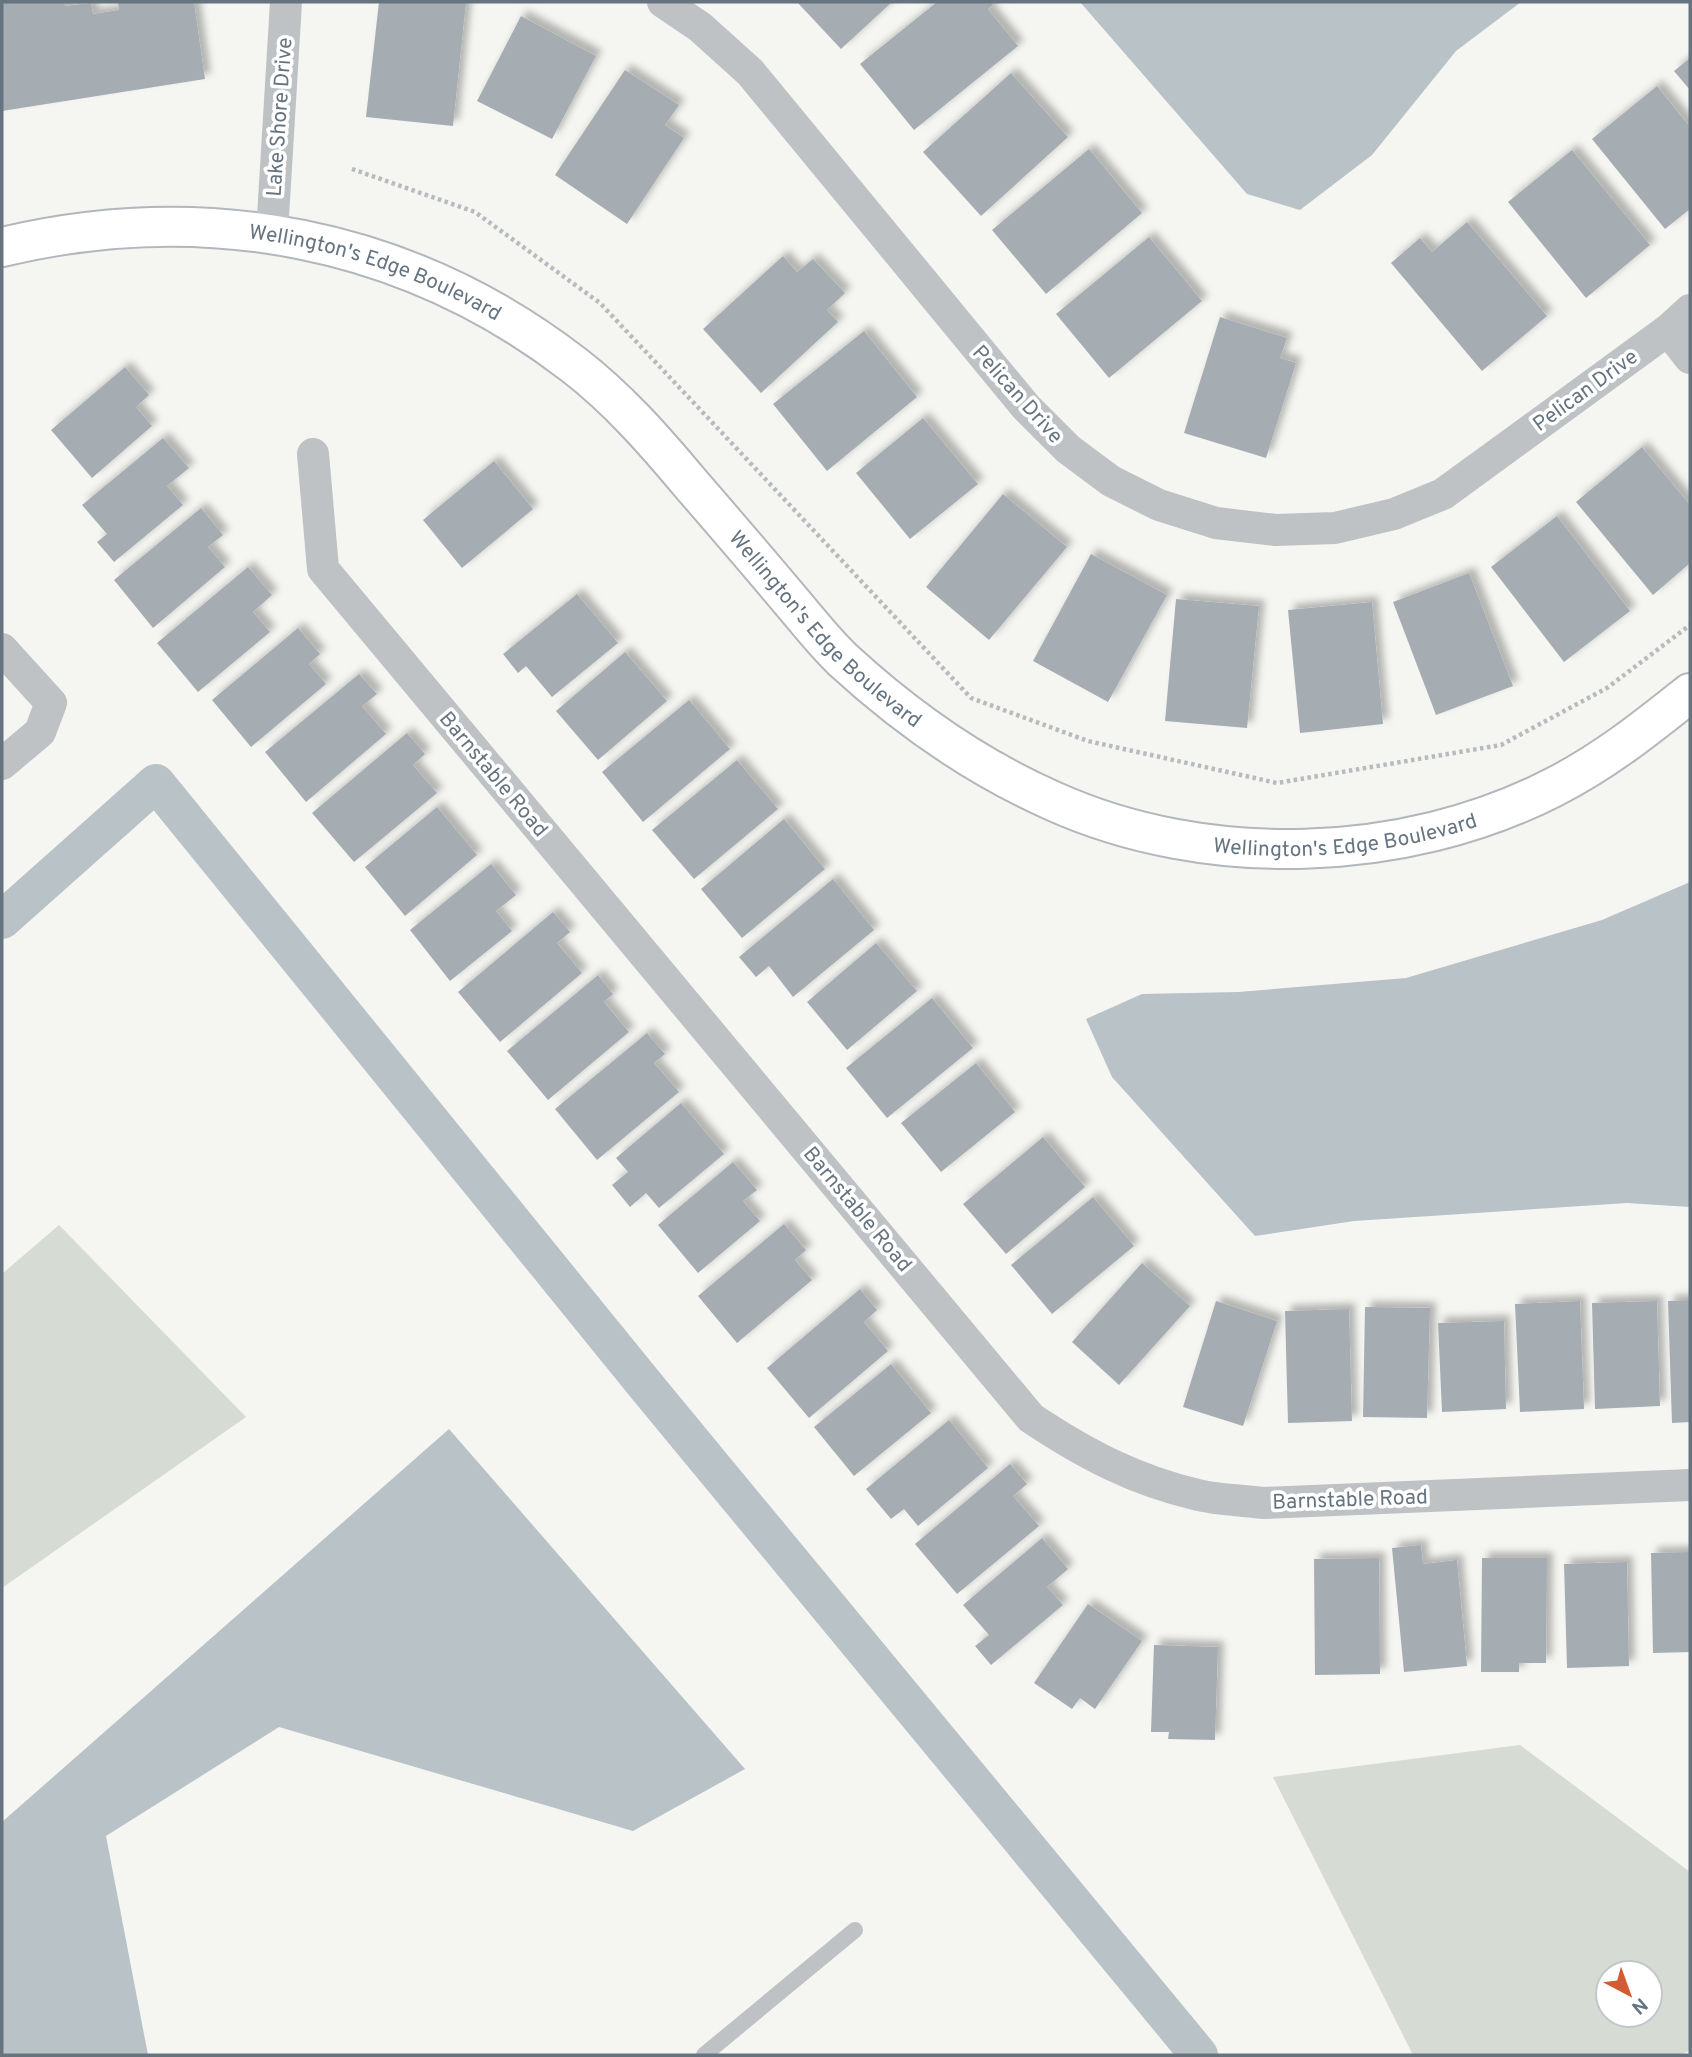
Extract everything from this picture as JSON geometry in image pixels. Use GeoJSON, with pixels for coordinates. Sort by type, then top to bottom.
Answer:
{"type":"FeatureCollection","features":[{"type":"Feature","properties":{"kind":"street","name":"Lake Shore Drive"},"geometry":{"type":"LineString","coordinates":[[272,233],[286,2]]}},
{"type":"Feature","properties":{"kind":"street","name":"Pelican Drive"},"geometry":{"type":"LineString","coordinates":[[663,2],[700,27],[750,72],[1026,407],[1068,449],[1111,481],[1159,505],[1216,523],[1276,530],[1335,528],[1394,514],[1443,494],[1679,320]]}},
{"type":"Feature","properties":{"kind":"street","name":"Wellington's Edge Boulevard"},"geometry":{"type":"LineString","coordinates":[[2,247],[42,237],[111,228],[192,225],[272,233],[361,254],[437,282],[508,319],[575,365],[636,419],[839,656],[901,710],[981,765],[1055,802],[1114,824],[1185,841],[1258,849],[1331,848],[1413,836],[1483,817],[1551,789],[1614,753],[1690,693]]}},
{"type":"Feature","properties":{"kind":"street"},"geometry":{"type":"LineString","coordinates":[[1679,320],[1690,358]]}},
{"type":"Feature","properties":{"kind":"street","name":"Barnstable Road"},"geometry":{"type":"LineString","coordinates":[[313,454],[323,569],[1031,1418],[1076,1448],[1140,1478],[1200,1495],[1263,1503],[1690,1485]]}},
{"type":"Feature","properties":{"kind":"street"},"geometry":{"type":"LineString","coordinates":[[2,649],[51,703],[40,732],[2,764]]}},
{"type":"Feature","properties":{"kind":"lane"},"geometry":{"type":"LineString","coordinates":[[704,2055],[855,1930]]}},
{"type":"Feature","properties":{"kind":"path"},"geometry":{"type":"LineString","coordinates":[[352,169],[475,212],[600,303],[971,698],[1088,741],[1277,783],[1501,745],[1608,688],[1690,625]]}},
{"type":"Feature","properties":{"kind":"shaded area"},"geometry":{"type":"Polygon","coordinates":[[[1080,2],[1521,2],[1456,51],[1372,155],[1300,210],[1247,194],[1080,2]]]}},
{"type":"Feature","properties":{"kind":"shaded area"},"geometry":{"type":"Polygon","coordinates":[[[1690,882],[1690,1207],[1627,1203],[1354,1221],[1255,1236],[1112,1077],[1086,1019],[1142,994],[1238,992],[1406,978],[1602,920],[1690,882]]]}},
{"type":"Feature","properties":{"kind":"shaded area"},"geometry":{"type":"Polygon","coordinates":[[[59,1225],[246,1417],[2,1588],[2,1274],[59,1225]]]}},
{"type":"Feature","properties":{"kind":"shaded area"},"geometry":{"type":"Polygon","coordinates":[[[449,1429],[745,1769],[633,1831],[279,1727],[106,1836],[148,2055],[2,2055],[2,1822],[449,1429]]]}},
{"type":"Feature","properties":{"kind":"shaded area"},"geometry":{"type":"Polygon","coordinates":[[[1520,1745],[1690,1872],[1690,2051],[1677,2055],[1413,2055],[1273,1777],[1520,1745]]]}},
{"type":"Feature","properties":{"kind":"building"},"geometry":{"type":"Polygon","coordinates":[[[2,2],[64,2],[65,6],[91,3],[93,14],[119,10],[118,2],[194,2],[205,79],[2,111],[2,2]]]}},
{"type":"Feature","properties":{"kind":"building"},"geometry":{"type":"Polygon","coordinates":[[[379,2],[466,2],[453,126],[366,117],[379,2]]]}},
{"type":"Feature","properties":{"kind":"building"},"geometry":{"type":"Polygon","coordinates":[[[797,2],[892,2],[841,49],[797,2]]]}},
{"type":"Feature","properties":{"kind":"building"},"geometry":{"type":"Polygon","coordinates":[[[937,2],[990,2],[993,5],[988,9],[1018,46],[914,130],[860,64],[937,2]]]}},
{"type":"Feature","properties":{"kind":"building"},"geometry":{"type":"Polygon","coordinates":[[[521,16],[596,56],[552,139],[477,101],[521,16]]]}},
{"type":"Feature","properties":{"kind":"building"},"geometry":{"type":"Polygon","coordinates":[[[1690,58],[1690,90],[1674,71],[1690,58]]]}},
{"type":"Feature","properties":{"kind":"building"},"geometry":{"type":"Polygon","coordinates":[[[625,70],[679,105],[665,125],[684,138],[627,224],[555,175],[625,70]]]}},
{"type":"Feature","properties":{"kind":"building"},"geometry":{"type":"Polygon","coordinates":[[[1011,73],[1068,137],[981,216],[923,152],[1011,73]]]}},
{"type":"Feature","properties":{"kind":"building"},"geometry":{"type":"Polygon","coordinates":[[[1657,86],[1690,127],[1690,209],[1665,229],[1592,139],[1657,86]]]}},
{"type":"Feature","properties":{"kind":"building"},"geometry":{"type":"Polygon","coordinates":[[[1089,149],[1142,213],[1046,294],[992,230],[1089,149]]]}},
{"type":"Feature","properties":{"kind":"building"},"geometry":{"type":"Polygon","coordinates":[[[1572,150],[1650,245],[1586,298],[1508,202],[1572,150]]]}},
{"type":"Feature","properties":{"kind":"building"},"geometry":{"type":"Polygon","coordinates":[[[1467,222],[1547,316],[1482,371],[1391,263],[1420,238],[1432,252],[1467,222]]]}},
{"type":"Feature","properties":{"kind":"building"},"geometry":{"type":"Polygon","coordinates":[[[1149,237],[1202,301],[1109,378],[1056,314],[1149,237]]]}},
{"type":"Feature","properties":{"kind":"building"},"geometry":{"type":"Polygon","coordinates":[[[783,256],[797,272],[813,259],[845,293],[827,310],[838,322],[761,393],[703,329],[783,256]]]}},
{"type":"Feature","properties":{"kind":"building"},"geometry":{"type":"Polygon","coordinates":[[[1220,317],[1287,338],[1280,358],[1296,363],[1266,458],[1184,433],[1220,317]]]}},
{"type":"Feature","properties":{"kind":"building"},"geometry":{"type":"Polygon","coordinates":[[[864,331],[917,397],[827,471],[773,404],[864,331]]]}},
{"type":"Feature","properties":{"kind":"building"},"geometry":{"type":"Polygon","coordinates":[[[125,367],[149,395],[136,407],[152,426],[92,478],[51,430],[125,367]]]}},
{"type":"Feature","properties":{"kind":"building"},"geometry":{"type":"Polygon","coordinates":[[[923,418],[978,484],[910,539],[856,473],[923,418]]]}},
{"type":"Feature","properties":{"kind":"building"},"geometry":{"type":"Polygon","coordinates":[[[163,438],[189,468],[167,486],[183,505],[114,562],[97,542],[107,534],[82,505],[163,438]]]}},
{"type":"Feature","properties":{"kind":"building"},"geometry":{"type":"Polygon","coordinates":[[[1642,447],[1690,505],[1690,563],[1653,595],[1576,502],[1642,447]]]}},
{"type":"Feature","properties":{"kind":"building"},"geometry":{"type":"Polygon","coordinates":[[[494,461],[533,509],[462,568],[423,520],[494,461]]]}},
{"type":"Feature","properties":{"kind":"building"},"geometry":{"type":"Polygon","coordinates":[[[1003,494],[1067,547],[989,640],[926,587],[1003,494]]]}},
{"type":"Feature","properties":{"kind":"building"},"geometry":{"type":"Polygon","coordinates":[[[201,508],[223,535],[208,547],[225,567],[153,628],[114,580],[201,508]]]}},
{"type":"Feature","properties":{"kind":"building"},"geometry":{"type":"Polygon","coordinates":[[[1557,516],[1630,611],[1564,662],[1491,567],[1557,516]]]}},
{"type":"Feature","properties":{"kind":"building"},"geometry":{"type":"Polygon","coordinates":[[[1091,554],[1167,595],[1108,702],[1033,661],[1091,554]]]}},
{"type":"Feature","properties":{"kind":"building"},"geometry":{"type":"Polygon","coordinates":[[[248,567],[272,595],[253,612],[270,632],[198,692],[157,643],[248,567]]]}},
{"type":"Feature","properties":{"kind":"building"},"geometry":{"type":"Polygon","coordinates":[[[1469,573],[1513,686],[1436,715],[1393,602],[1469,573]]]}},
{"type":"Feature","properties":{"kind":"building"},"geometry":{"type":"Polygon","coordinates":[[[577,594],[618,643],[552,697],[526,666],[518,673],[503,654],[577,594]]]}},
{"type":"Feature","properties":{"kind":"building"},"geometry":{"type":"Polygon","coordinates":[[[1176,599],[1259,606],[1247,728],[1165,721],[1176,599]]]}},
{"type":"Feature","properties":{"kind":"building"},"geometry":{"type":"Polygon","coordinates":[[[1372,602],[1383,724],[1300,733],[1288,610],[1372,602]]]}},
{"type":"Feature","properties":{"kind":"building"},"geometry":{"type":"Polygon","coordinates":[[[298,628],[320,654],[309,664],[326,684],[251,747],[212,700],[298,628]]]}},
{"type":"Feature","properties":{"kind":"building"},"geometry":{"type":"Polygon","coordinates":[[[625,652],[667,701],[598,760],[556,711],[625,652]]]}},
{"type":"Feature","properties":{"kind":"building"},"geometry":{"type":"Polygon","coordinates":[[[359,674],[377,694],[362,706],[386,734],[306,802],[265,752],[359,674]]]}},
{"type":"Feature","properties":{"kind":"building"},"geometry":{"type":"Polygon","coordinates":[[[689,700],[730,749],[643,822],[602,772],[689,700]]]}},
{"type":"Feature","properties":{"kind":"building"},"geometry":{"type":"Polygon","coordinates":[[[407,733],[425,754],[413,765],[437,793],[354,862],[312,813],[407,733]]]}},
{"type":"Feature","properties":{"kind":"building"},"geometry":{"type":"Polygon","coordinates":[[[737,760],[778,809],[694,879],[652,830],[737,760]]]}},
{"type":"Feature","properties":{"kind":"building"},"geometry":{"type":"Polygon","coordinates":[[[437,807],[477,855],[405,916],[365,867],[437,807]]]}},
{"type":"Feature","properties":{"kind":"building"},"geometry":{"type":"Polygon","coordinates":[[[784,819],[825,869],[742,938],[701,889],[784,819]]]}},
{"type":"Feature","properties":{"kind":"building"},"geometry":{"type":"Polygon","coordinates":[[[491,864],[516,895],[496,911],[512,931],[450,981],[410,930],[491,864]]]}},
{"type":"Feature","properties":{"kind":"building"},"geometry":{"type":"Polygon","coordinates":[[[833,879],[874,930],[793,997],[769,966],[756,977],[739,957],[833,879]]]}},
{"type":"Feature","properties":{"kind":"building"},"geometry":{"type":"Polygon","coordinates":[[[553,912],[570,932],[557,943],[582,973],[500,1042],[458,992],[553,912]]]}},
{"type":"Feature","properties":{"kind":"building"},"geometry":{"type":"Polygon","coordinates":[[[876,943],[917,991],[847,1050],[807,1002],[876,943]]]}},
{"type":"Feature","properties":{"kind":"building"},"geometry":{"type":"Polygon","coordinates":[[[598,975],[613,994],[604,1002],[629,1032],[548,1100],[507,1051],[598,975]]]}},
{"type":"Feature","properties":{"kind":"building"},"geometry":{"type":"Polygon","coordinates":[[[932,998],[973,1048],[887,1118],[846,1068],[932,998]]]}},
{"type":"Feature","properties":{"kind":"building"},"geometry":{"type":"Polygon","coordinates":[[[647,1033],[665,1054],[654,1063],[679,1092],[597,1160],[555,1109],[647,1033]]]}},
{"type":"Feature","properties":{"kind":"building"},"geometry":{"type":"Polygon","coordinates":[[[976,1063],[1015,1112],[941,1172],[901,1123],[976,1063]]]}},
{"type":"Feature","properties":{"kind":"building"},"geometry":{"type":"Polygon","coordinates":[[[681,1103],[724,1154],[659,1208],[646,1193],[630,1207],[612,1185],[628,1172],[616,1158],[681,1103]]]}},
{"type":"Feature","properties":{"kind":"building"},"geometry":{"type":"Polygon","coordinates":[[[1043,1137],[1085,1187],[1006,1254],[963,1204],[1043,1137]]]}},
{"type":"Feature","properties":{"kind":"building"},"geometry":{"type":"Polygon","coordinates":[[[733,1162],[757,1190],[743,1201],[760,1221],[698,1273],[658,1225],[733,1162]]]}},
{"type":"Feature","properties":{"kind":"building"},"geometry":{"type":"Polygon","coordinates":[[[1093,1197],[1134,1246],[1052,1314],[1011,1265],[1093,1197]]]}},
{"type":"Feature","properties":{"kind":"building"},"geometry":{"type":"Polygon","coordinates":[[[784,1224],[806,1250],[795,1260],[812,1280],[737,1343],[698,1296],[784,1224]]]}},
{"type":"Feature","properties":{"kind":"building"},"geometry":{"type":"Polygon","coordinates":[[[1142,1263],[1190,1306],[1119,1385],[1072,1342],[1142,1263]]]}},
{"type":"Feature","properties":{"kind":"building"},"geometry":{"type":"Polygon","coordinates":[[[860,1289],[877,1310],[864,1322],[888,1351],[809,1418],[767,1368],[860,1289]]]}},
{"type":"Feature","properties":{"kind":"building"},"geometry":{"type":"Polygon","coordinates":[[[1690,1300],[1690,1422],[1672,1423],[1668,1301],[1690,1300]]]}},
{"type":"Feature","properties":{"kind":"building"},"geometry":{"type":"Polygon","coordinates":[[[1216,1301],[1277,1321],[1243,1426],[1183,1407],[1216,1301]]]}},
{"type":"Feature","properties":{"kind":"building"},"geometry":{"type":"Polygon","coordinates":[[[1580,1301],[1584,1409],[1520,1412],[1515,1304],[1580,1301]]]}},
{"type":"Feature","properties":{"kind":"building"},"geometry":{"type":"Polygon","coordinates":[[[1657,1301],[1660,1406],[1595,1409],[1592,1303],[1657,1301]]]}},
{"type":"Feature","properties":{"kind":"building"},"geometry":{"type":"Polygon","coordinates":[[[1365,1307],[1430,1308],[1427,1418],[1363,1417],[1365,1307]]]}},
{"type":"Feature","properties":{"kind":"building"},"geometry":{"type":"Polygon","coordinates":[[[1349,1309],[1352,1421],[1288,1423],[1285,1311],[1349,1309]]]}},
{"type":"Feature","properties":{"kind":"building"},"geometry":{"type":"Polygon","coordinates":[[[1504,1321],[1506,1409],[1442,1412],[1438,1323],[1504,1321]]]}},
{"type":"Feature","properties":{"kind":"building"},"geometry":{"type":"Polygon","coordinates":[[[891,1364],[931,1413],[854,1476],[814,1427],[891,1364]]]}},
{"type":"Feature","properties":{"kind":"building"},"geometry":{"type":"Polygon","coordinates":[[[949,1420],[988,1468],[918,1526],[904,1509],[891,1519],[866,1489],[949,1420]]]}},
{"type":"Feature","properties":{"kind":"building"},"geometry":{"type":"Polygon","coordinates":[[[1010,1464],[1027,1484],[1013,1496],[1039,1526],[957,1594],[915,1544],[1010,1464]]]}},
{"type":"Feature","properties":{"kind":"building"},"geometry":{"type":"Polygon","coordinates":[[[1042,1538],[1068,1569],[1047,1587],[1063,1605],[991,1665],[975,1646],[989,1635],[963,1605],[1042,1538]]]}},
{"type":"Feature","properties":{"kind":"building"},"geometry":{"type":"Polygon","coordinates":[[[1421,1545],[1423,1564],[1457,1560],[1467,1666],[1404,1672],[1392,1548],[1421,1545]]]}},
{"type":"Feature","properties":{"kind":"building"},"geometry":{"type":"Polygon","coordinates":[[[1690,1552],[1690,1652],[1653,1653],[1651,1553],[1690,1552]]]}},
{"type":"Feature","properties":{"kind":"building"},"geometry":{"type":"Polygon","coordinates":[[[1379,1558],[1380,1674],[1315,1675],[1314,1559],[1379,1558]]]}},
{"type":"Feature","properties":{"kind":"building"},"geometry":{"type":"Polygon","coordinates":[[[1482,1558],[1547,1558],[1546,1663],[1519,1663],[1519,1672],[1481,1672],[1482,1558]]]}},
{"type":"Feature","properties":{"kind":"building"},"geometry":{"type":"Polygon","coordinates":[[[1627,1562],[1629,1666],[1567,1668],[1564,1564],[1627,1562]]]}},
{"type":"Feature","properties":{"kind":"building"},"geometry":{"type":"Polygon","coordinates":[[[1088,1604],[1142,1641],[1095,1709],[1080,1698],[1072,1709],[1034,1683],[1088,1604]]]}},
{"type":"Feature","properties":{"kind":"building"},"geometry":{"type":"Polygon","coordinates":[[[1154,1645],[1218,1647],[1215,1740],[1168,1739],[1169,1732],[1151,1732],[1154,1645]]]}},
{"type":"Feature","properties":{"kind":"waterway"},"geometry":{"type":"LineString","coordinates":[[2,920],[156,783],[651,1392],[1199,2055]]}}]}
